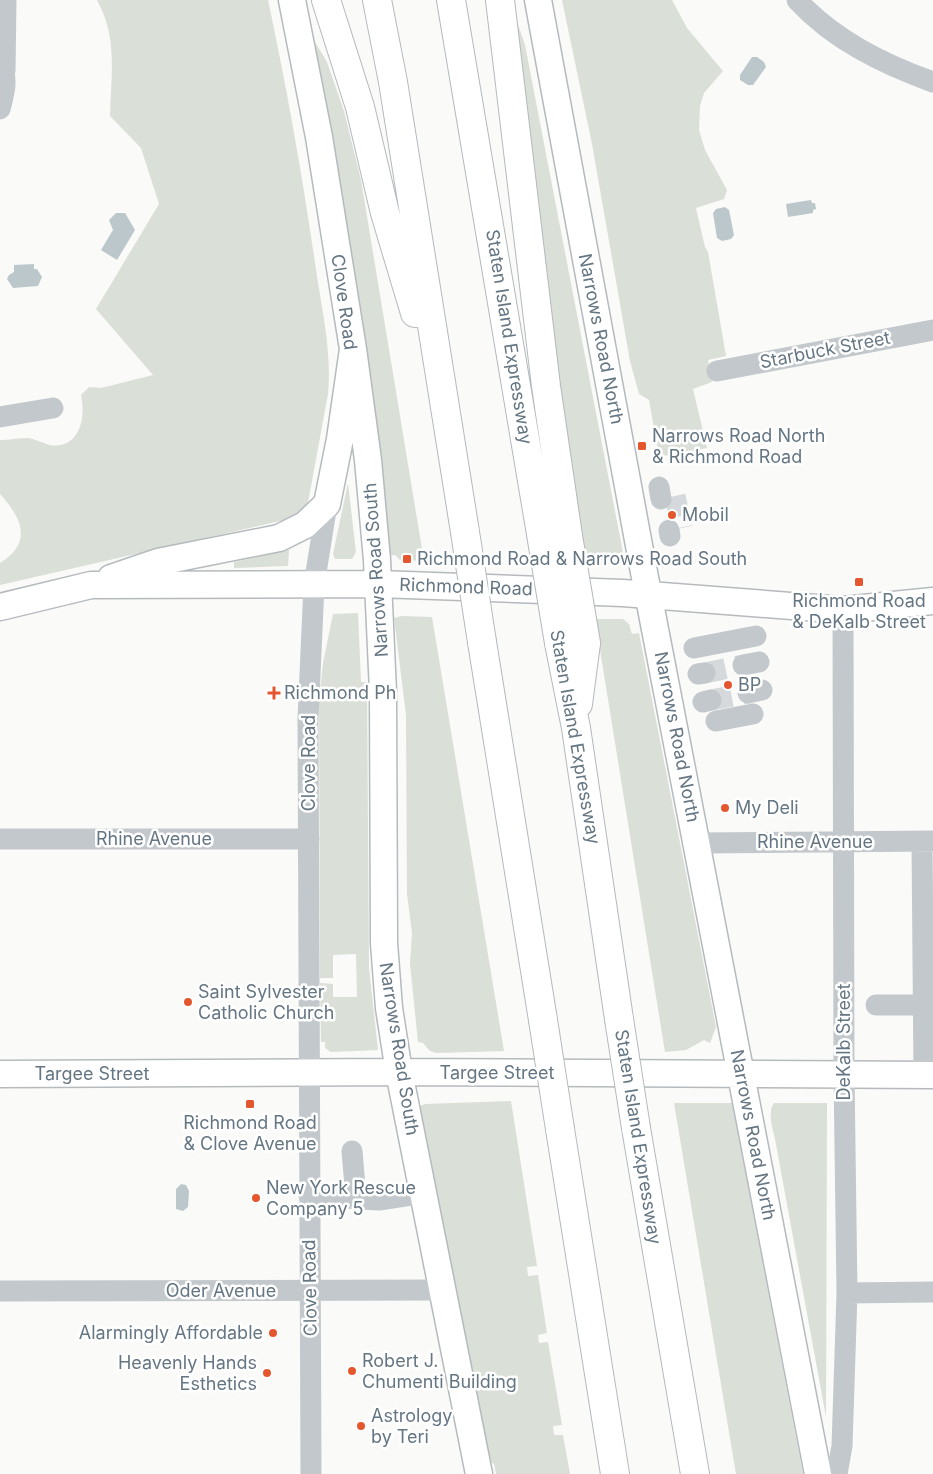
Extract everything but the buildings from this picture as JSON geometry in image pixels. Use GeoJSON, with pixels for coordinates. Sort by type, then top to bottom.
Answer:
{"type":"FeatureCollection","features":[{"type":"Feature","properties":{"kind":"highway"},"geometry":{"type":"LineString","coordinates":[[326,0],[360,107],[385,213],[447,420]]}},
{"type":"Feature","properties":{"kind":"highway"},"geometry":{"type":"LineString","coordinates":[[377,0],[394,92],[447,420],[615,1474]]}},
{"type":"Feature","properties":{"kind":"highway","name":"Staten Island Expressway"},"geometry":{"type":"LineString","coordinates":[[451,0],[559,643],[576,728],[636,1128],[695,1474]]}},
{"type":"Feature","properties":{"kind":"highway"},"geometry":{"type":"LineString","coordinates":[[500,0],[546,386],[586,643],[576,728]]}},
{"type":"Feature","properties":{"kind":"main road","name":"Clove Road"},"geometry":{"type":"LineString","coordinates":[[292,0],[314,110],[353,349],[340,439],[327,504]]}},
{"type":"Feature","properties":{"kind":"main road","name":"Narrows Road North"},"geometry":{"type":"LineString","coordinates":[[538,0],[649,595],[818,1474]]}},
{"type":"Feature","properties":{"kind":"main road","name":"Narrows Road South"},"geometry":{"type":"LineString","coordinates":[[353,349],[372,496],[379,584],[383,692],[384,943],[389,1008],[480,1474]]}},
{"type":"Feature","properties":{"kind":"main road"},"geometry":{"type":"LineString","coordinates":[[91,585],[158,562],[279,538],[305,525],[327,504]]}},
{"type":"Feature","properties":{"kind":"main road","name":"Richmond Road"},"geometry":{"type":"LineString","coordinates":[[0,607],[91,585],[379,584],[649,595],[843,610],[933,601]]}},
{"type":"Feature","properties":{"kind":"main road","name":"Targee Street"},"geometry":{"type":"LineString","coordinates":[[0,1074],[308,1074],[400,1072],[928,1075]]}},
{"type":"Feature","properties":{"kind":"street"},"geometry":{"type":"LineString","coordinates":[[0,109],[4,92],[2,68],[6,0]]}},
{"type":"Feature","properties":{"kind":"street"},"geometry":{"type":"LineString","coordinates":[[797,0],[830,29],[862,51],[900,70],[933,82]]}},
{"type":"Feature","properties":{"kind":"street","name":"Starbuck Street"},"geometry":{"type":"LineString","coordinates":[[717,371],[933,330]]}},
{"type":"Feature","properties":{"kind":"street"},"geometry":{"type":"LineString","coordinates":[[0,417],[53,408]]}},
{"type":"Feature","properties":{"kind":"street","name":"Clove Road"},"geometry":{"type":"LineString","coordinates":[[312,1474],[308,1074],[308,719],[314,585],[327,504]]}},
{"type":"Feature","properties":{"kind":"street","name":"DeKalb Street"},"geometry":{"type":"LineString","coordinates":[[837,1474],[842,1446],[847,1293],[844,1074],[843,610]]}},
{"type":"Feature","properties":{"kind":"street"},"geometry":{"type":"LineString","coordinates":[[694,648],[756,636]]}},
{"type":"Feature","properties":{"kind":"street"},"geometry":{"type":"LineString","coordinates":[[716,721],[753,714]]}},
{"type":"Feature","properties":{"kind":"street","name":"Rhine Avenue"},"geometry":{"type":"LineString","coordinates":[[0,839],[309,839]]}},
{"type":"Feature","properties":{"kind":"street"},"geometry":{"type":"LineString","coordinates":[[928,842],[924,1005],[928,1075]]}},
{"type":"Feature","properties":{"kind":"street","name":"Rhine Avenue"},"geometry":{"type":"LineString","coordinates":[[697,843],[928,842]]}},
{"type":"Feature","properties":{"kind":"street"},"geometry":{"type":"LineString","coordinates":[[876,1005],[924,1005]]}},
{"type":"Feature","properties":{"kind":"street"},"geometry":{"type":"LineString","coordinates":[[352,1151],[356,1199]]}},
{"type":"Feature","properties":{"kind":"street"},"geometry":{"type":"LineString","coordinates":[[309,1196],[379,1200],[424,1193]]}},
{"type":"Feature","properties":{"kind":"street","name":"Oder Avenue"},"geometry":{"type":"LineString","coordinates":[[0,1291],[310,1292],[443,1290]]}},
{"type":"Feature","properties":{"kind":"street"},"geometry":{"type":"LineString","coordinates":[[847,1293],[933,1292]]}},
{"type":"Feature","properties":{"kind":"shaded area"},"geometry":{"type":"Polygon","coordinates":[[[97,0],[268,0],[306,202],[328,347],[328,394],[307,508],[293,518],[0,585],[0,563],[11,555],[17,547],[21,529],[14,512],[0,494],[0,440],[28,438],[50,445],[60,445],[68,442],[79,430],[82,413],[81,395],[89,387],[101,388],[153,375],[96,309],[159,204],[141,148],[110,116],[111,42],[104,14],[97,0]]]}},
{"type":"Feature","properties":{"kind":"shaded area"},"geometry":{"type":"Polygon","coordinates":[[[562,0],[672,0],[687,28],[723,71],[704,93],[700,106],[699,130],[705,150],[727,190],[724,199],[696,208],[705,247],[708,252],[726,356],[708,360],[712,382],[693,389],[707,448],[659,457],[649,400],[639,394],[630,361],[592,144],[562,0]]]}},
{"type":"Feature","properties":{"kind":"shaded area"},"geometry":{"type":"Polygon","coordinates":[[[515,16],[525,45],[625,563],[586,565],[555,366],[515,16]]]}},
{"type":"Feature","properties":{"kind":"shaded area"},"geometry":{"type":"Polygon","coordinates":[[[315,42],[327,62],[344,111],[361,180],[424,561],[400,560],[395,555],[390,556],[376,422],[315,42]]]}},
{"type":"Feature","properties":{"kind":"shaded area"},"geometry":{"type":"Polygon","coordinates":[[[752,57],[757,57],[764,62],[766,67],[753,85],[748,85],[740,80],[740,75],[752,57]]]}},
{"type":"Feature","properties":{"kind":"shaded area"},"geometry":{"type":"Polygon","coordinates":[[[811,200],[812,203],[815,203],[816,209],[813,210],[813,213],[788,217],[786,204],[811,200]]]}},
{"type":"Feature","properties":{"kind":"shaded area"},"geometry":{"type":"Polygon","coordinates":[[[725,207],[729,210],[734,235],[731,239],[722,241],[717,238],[713,213],[716,209],[725,207]]]}},
{"type":"Feature","properties":{"kind":"shaded area"},"geometry":{"type":"Polygon","coordinates":[[[116,213],[125,213],[135,230],[117,260],[101,250],[113,230],[109,220],[116,213]]]}},
{"type":"Feature","properties":{"kind":"shaded area"},"geometry":{"type":"Polygon","coordinates":[[[34,264],[34,269],[37,269],[42,277],[38,286],[13,288],[7,279],[14,272],[14,265],[34,264]]]}},
{"type":"Feature","properties":{"kind":"shaded area"},"geometry":{"type":"Polygon","coordinates":[[[348,483],[356,552],[352,559],[335,559],[333,554],[348,483]]]}},
{"type":"Feature","properties":{"kind":"shaded area"},"geometry":{"type":"Polygon","coordinates":[[[289,550],[288,566],[234,568],[234,562],[289,550]]]}},
{"type":"Feature","properties":{"kind":"shaded area"},"geometry":{"type":"Polygon","coordinates":[[[358,613],[361,682],[367,682],[369,968],[378,1050],[331,1052],[325,1048],[325,1042],[321,1042],[320,983],[333,984],[333,997],[357,997],[356,954],[333,955],[333,978],[320,978],[319,700],[323,663],[333,614],[358,613]]]}},
{"type":"Feature","properties":{"kind":"shaded area"},"geometry":{"type":"Polygon","coordinates":[[[401,616],[432,617],[504,1051],[436,1053],[430,1051],[423,1043],[418,1042],[410,964],[412,933],[407,894],[406,715],[394,618],[401,616]]]}},
{"type":"Feature","properties":{"kind":"shaded area"},"geometry":{"type":"Polygon","coordinates":[[[595,619],[623,619],[629,624],[632,634],[639,633],[716,1027],[710,1043],[704,1040],[686,1050],[665,1052],[595,619]]]}},
{"type":"Feature","properties":{"kind":"shaded area"},"geometry":{"type":"Polygon","coordinates":[[[511,1101],[537,1266],[527,1267],[528,1276],[538,1275],[547,1333],[538,1335],[539,1343],[548,1342],[562,1425],[553,1426],[554,1435],[563,1435],[570,1474],[496,1474],[494,1464],[489,1460],[419,1110],[420,1106],[425,1104],[511,1101]]]}},
{"type":"Feature","properties":{"kind":"shaded area"},"geometry":{"type":"Polygon","coordinates":[[[674,1103],[732,1103],[803,1474],[736,1474],[674,1103]]]}},
{"type":"Feature","properties":{"kind":"shaded area"},"geometry":{"type":"Polygon","coordinates":[[[774,1103],[827,1103],[826,1417],[771,1121],[771,1111],[774,1103]]]}},
{"type":"Feature","properties":{"kind":"shaded area"},"geometry":{"type":"Polygon","coordinates":[[[181,1184],[186,1185],[189,1191],[188,1207],[183,1211],[176,1209],[176,1189],[181,1184]]]}},
{"type":"Feature","properties":{"kind":"tunnel"},"geometry":{"type":"LineString","coordinates":[[675,496],[682,528]]}},
{"type":"Feature","properties":{"kind":"tunnel"},"geometry":{"type":"LineString","coordinates":[[705,673],[743,665]]}},
{"type":"Feature","properties":{"kind":"tunnel"},"geometry":{"type":"LineString","coordinates":[[711,700],[748,693]]}},
{"type":"Feature","properties":{"kind":"place","name":"Narrows Road North & Richmond Road"},"geometry":{"type":"Point","coordinates":[642,446]}},
{"type":"Feature","properties":{"kind":"place","name":"Mobil"},"geometry":{"type":"Point","coordinates":[672,515]}},
{"type":"Feature","properties":{"kind":"place","name":"Richmond Road & Narrows Road South"},"geometry":{"type":"Point","coordinates":[407,559]}},
{"type":"Feature","properties":{"kind":"place","name":"Richmond Road & DeKalb Street"},"geometry":{"type":"Point","coordinates":[859,582]}},
{"type":"Feature","properties":{"kind":"place","name":"BP"},"geometry":{"type":"Point","coordinates":[728,685]}},
{"type":"Feature","properties":{"kind":"place","name":"Richmond Ph"},"geometry":{"type":"Point","coordinates":[274,693]}},
{"type":"Feature","properties":{"kind":"place","name":"My Deli"},"geometry":{"type":"Point","coordinates":[725,808]}},
{"type":"Feature","properties":{"kind":"place","name":"Saint Sylvester Catholic Church"},"geometry":{"type":"Point","coordinates":[188,1002]}},
{"type":"Feature","properties":{"kind":"place","name":"Richmond Road & Clove Avenue"},"geometry":{"type":"Point","coordinates":[250,1104]}},
{"type":"Feature","properties":{"kind":"place","name":"New York Rescue Company 5"},"geometry":{"type":"Point","coordinates":[256,1198]}},
{"type":"Feature","properties":{"kind":"place","name":"Alarmingly Affordable"},"geometry":{"type":"Point","coordinates":[273,1333]}},
{"type":"Feature","properties":{"kind":"place","name":"Robert J. Chumenti Building"},"geometry":{"type":"Point","coordinates":[352,1371]}},
{"type":"Feature","properties":{"kind":"place","name":"Heavenly Hands Esthetics"},"geometry":{"type":"Point","coordinates":[267,1373]}},
{"type":"Feature","properties":{"kind":"place","name":"Astrology by Teri"},"geometry":{"type":"Point","coordinates":[361,1426]}}]}
